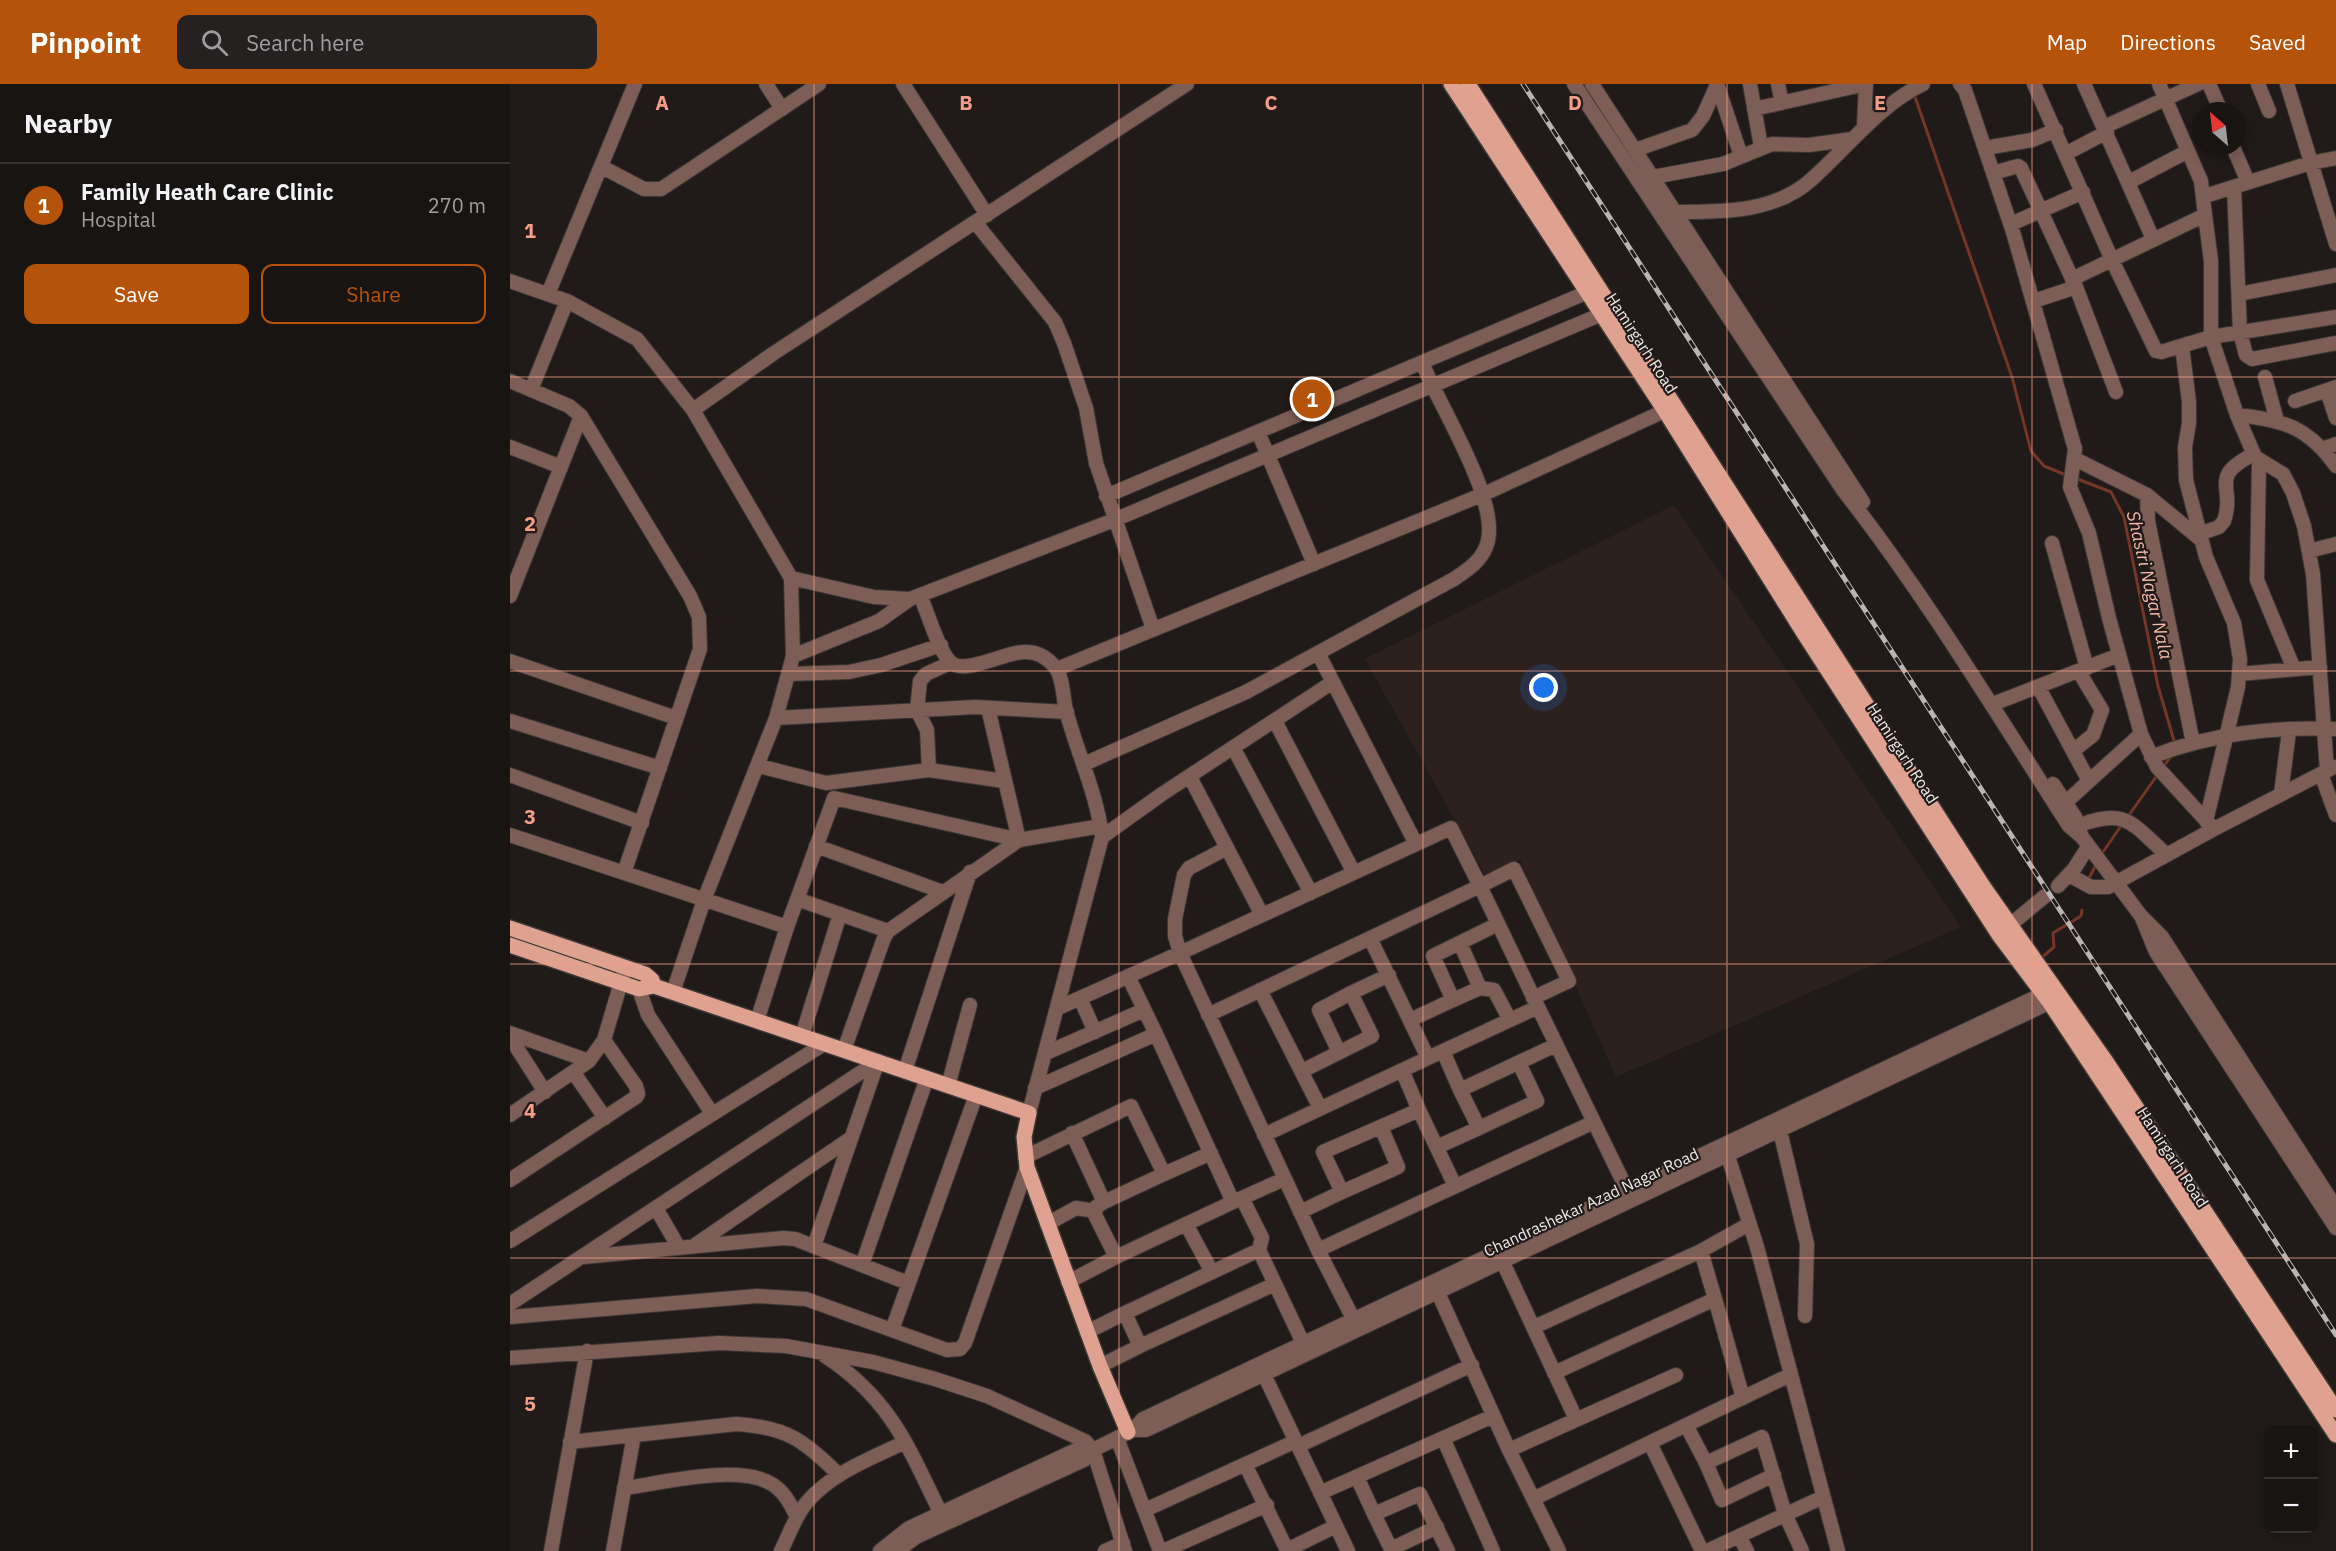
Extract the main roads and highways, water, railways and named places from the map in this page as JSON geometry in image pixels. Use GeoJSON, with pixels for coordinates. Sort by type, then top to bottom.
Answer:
{"type":"FeatureCollection","features":[{"type":"Feature","properties":{"kind":"main road","name":"Hamirgarh Road"},"geometry":{"type":"LineString","coordinates":[[1451,84],[1602,314],[1670,409],[2010,926],[2052,995],[2336,1435]]}},
{"type":"Feature","properties":{"kind":"main road","name":"Hamirgarh Road"},"geometry":{"type":"LineString","coordinates":[[1468,84],[1670,409],[1805,635],[1999,935],[2052,995],[2336,1410]]}},
{"type":"Feature","properties":{"kind":"main road"},"geometry":{"type":"LineString","coordinates":[[510,928],[623,975]]}},
{"type":"Feature","properties":{"kind":"main road"},"geometry":{"type":"LineString","coordinates":[[510,945],[623,975],[649,976],[646,987],[673,992],[1029,1113],[1024,1137],[1026,1162],[1068,1282],[1126,1433]]}},
{"type":"Feature","properties":{"kind":"waterway","name":"Shastri Nagar Nala"},"geometry":{"type":"LineString","coordinates":[[1914,94],[2012,377],[2031,451],[2044,466],[2066,475]]}},
{"type":"Feature","properties":{"kind":"waterway","name":"Shastri Nagar Nala"},"geometry":{"type":"LineString","coordinates":[[2075,478],[2111,492],[2124,517],[2158,686],[2175,744]]}},
{"type":"Feature","properties":{"kind":"waterway","name":"Shastri Nagar Nala"},"geometry":{"type":"LineString","coordinates":[[2163,767],[2172,755]]}},
{"type":"Feature","properties":{"kind":"waterway","name":"Shastri Nagar Nala"},"geometry":{"type":"LineString","coordinates":[[2127,818],[2158,774]]}},
{"type":"Feature","properties":{"kind":"waterway","name":"Shastri Nagar Nala"},"geometry":{"type":"LineString","coordinates":[[2101,855],[2123,823]]}},
{"type":"Feature","properties":{"kind":"waterway","name":"Shastri Nagar Nala"},"geometry":{"type":"LineString","coordinates":[[2088,880],[2097,863]]}},
{"type":"Feature","properties":{"kind":"waterway","name":"Shastri Nagar Nala"},"geometry":{"type":"LineString","coordinates":[[2040,959],[2054,947],[2053,933],[2081,916],[2082,910]]}},
{"type":"Feature","properties":{"kind":"railway"},"geometry":{"type":"LineString","coordinates":[[1523,84],[2336,1335]]}},
{"type":"Feature","properties":{"kind":"place","name":"Family Heath Care Clinic"},"geometry":{"type":"Point","coordinates":[1312,399]}}]}
